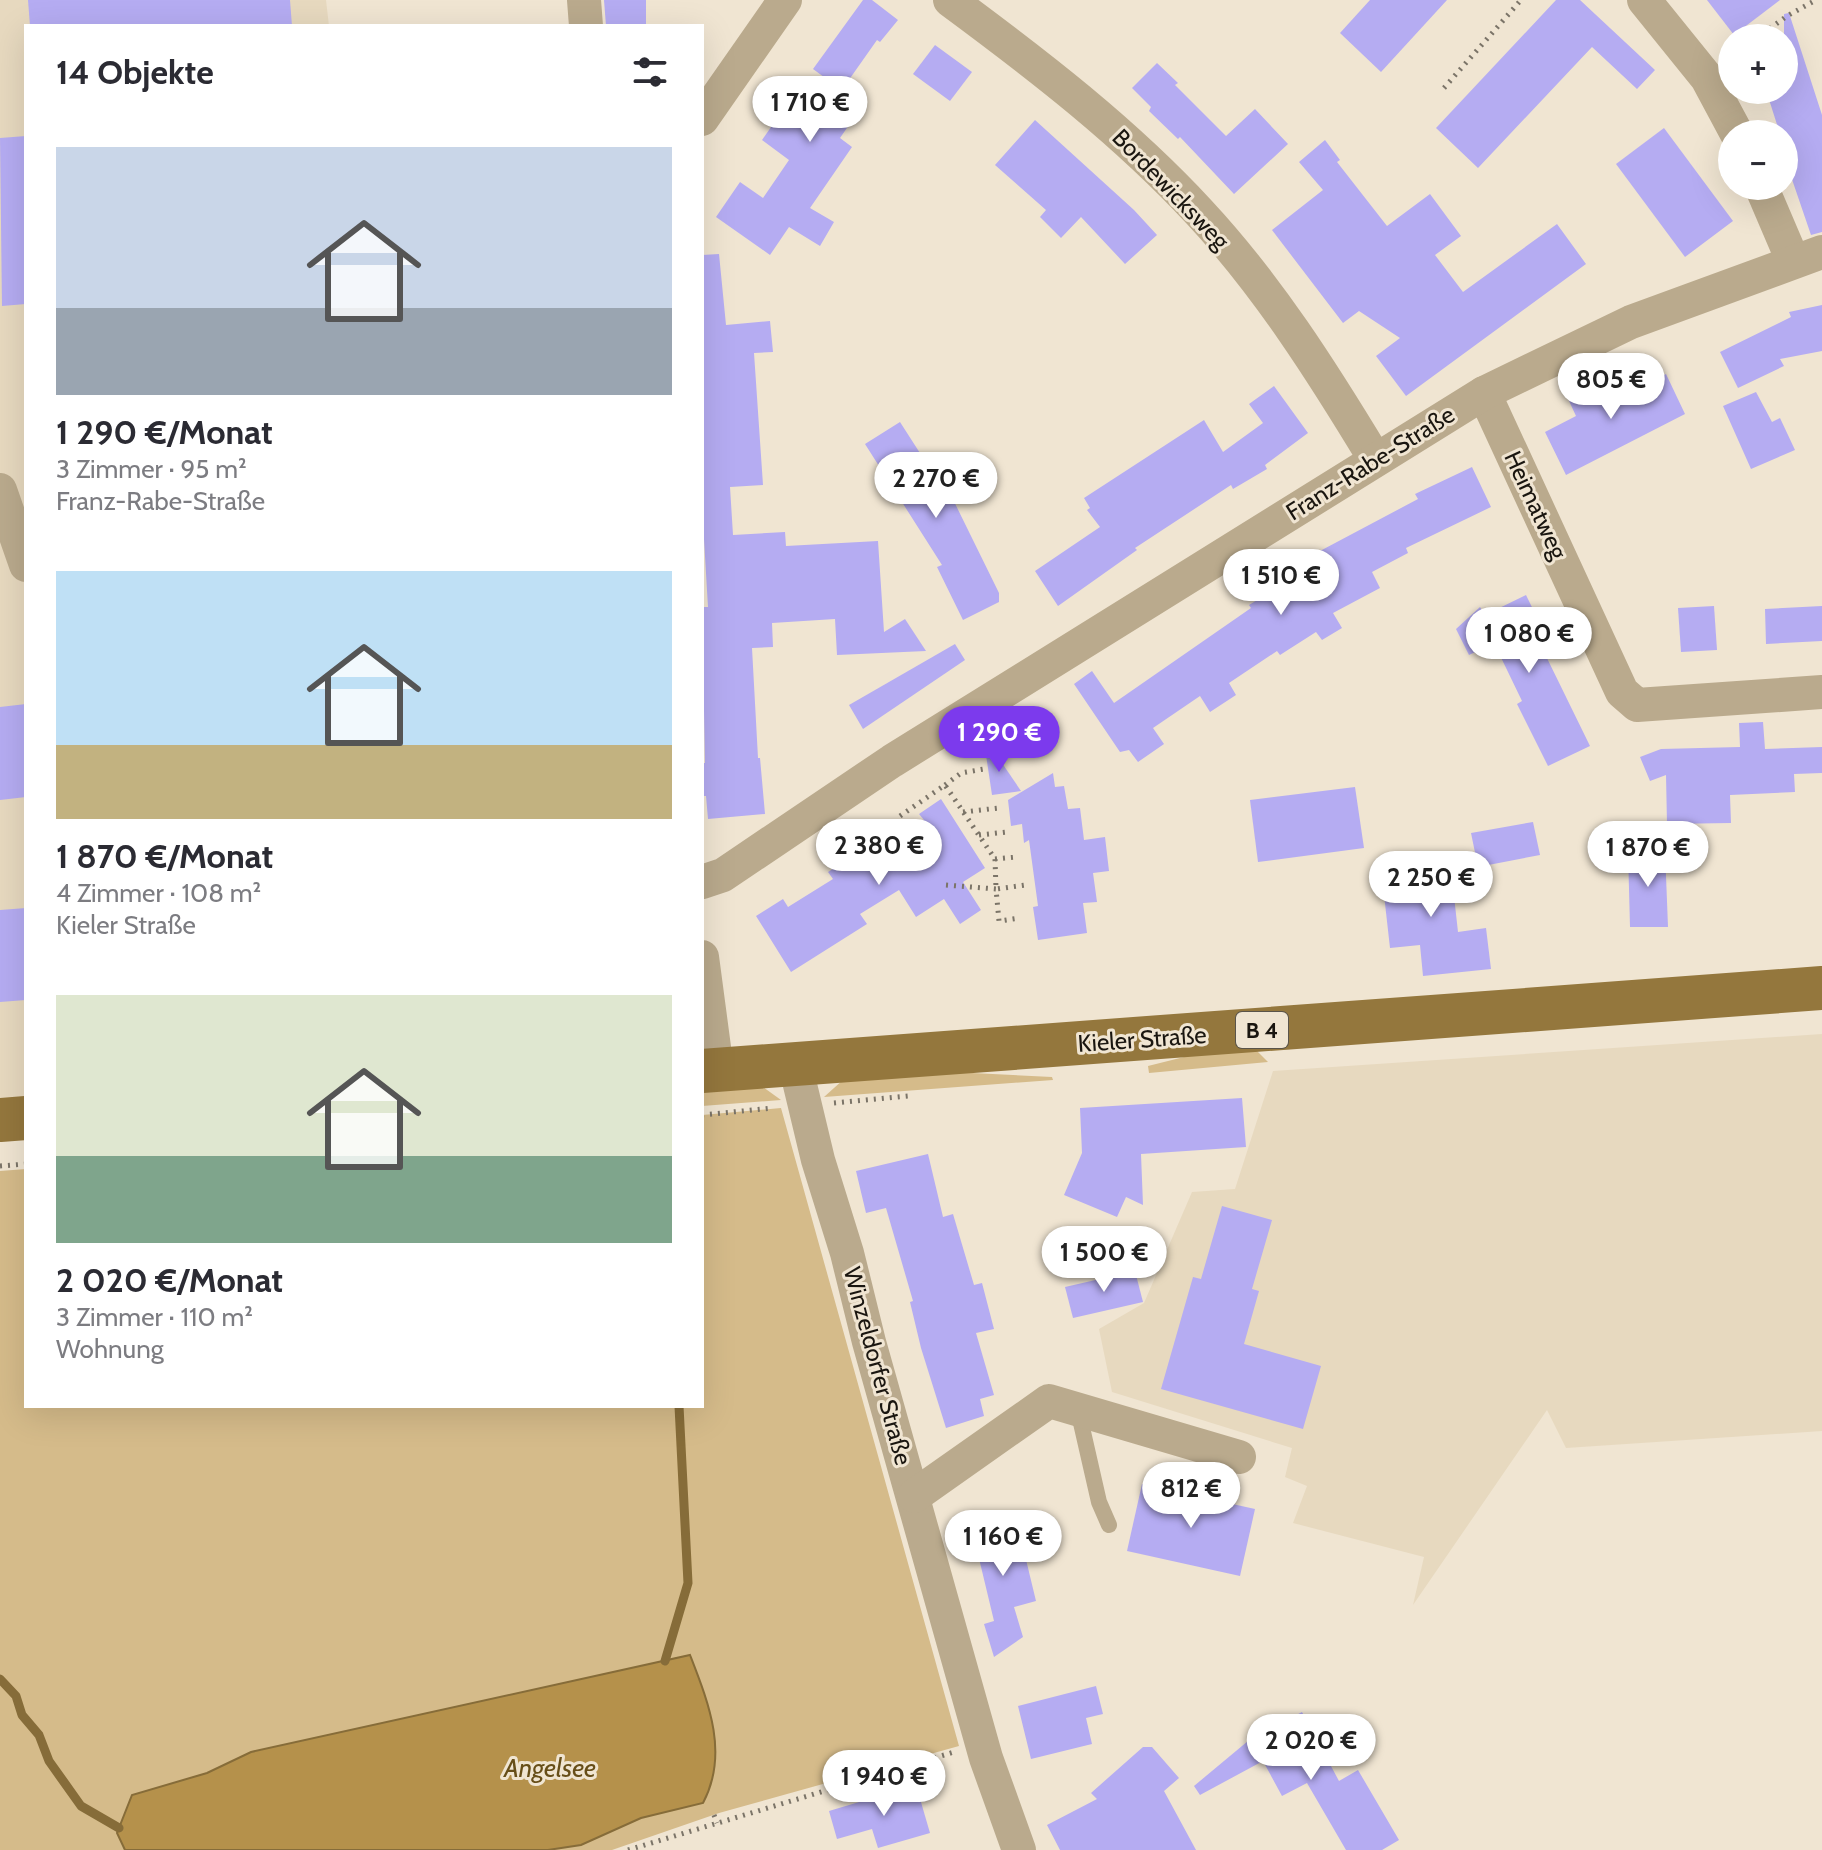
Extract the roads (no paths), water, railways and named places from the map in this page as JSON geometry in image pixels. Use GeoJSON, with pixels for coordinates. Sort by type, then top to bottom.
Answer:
{"type":"FeatureCollection","features":[{"type":"Feature","properties":{"kind":"main road","name":"Kieler Straße"},"geometry":{"type":"LineString","coordinates":[[709,1071],[1822,988]]}},
{"type":"Feature","properties":{"kind":"main road"},"geometry":{"type":"LineString","coordinates":[[0,1120],[24,1118]]}},
{"type":"Feature","properties":{"kind":"street"},"geometry":{"type":"LineString","coordinates":[[584,0],[586,24]]}},
{"type":"Feature","properties":{"kind":"street"},"geometry":{"type":"LineString","coordinates":[[704,116],[785,0]]}},
{"type":"Feature","properties":{"kind":"street","name":"Bordewicksweg"},"geometry":{"type":"LineString","coordinates":[[950,0],[1100,116],[1200,213],[1277,309],[1375,459]]}},
{"type":"Feature","properties":{"kind":"street"},"geometry":{"type":"LineString","coordinates":[[1644,0],[1707,78],[1730,120]]}},
{"type":"Feature","properties":{"kind":"street"},"geometry":{"type":"LineString","coordinates":[[1770,200],[1807,257]]}},
{"type":"Feature","properties":{"kind":"street","name":"Franz-Rabe-Straße"},"geometry":{"type":"LineString","coordinates":[[704,881],[723,875],[904,753],[1484,393],[1631,322],[1807,257]]}},
{"type":"Feature","properties":{"kind":"street","name":"Heimatweg"},"geometry":{"type":"LineString","coordinates":[[1484,393],[1622,692],[1637,705],[1822,692]]}},
{"type":"Feature","properties":{"kind":"street"},"geometry":{"type":"LineString","coordinates":[[0,490],[24,559]]}},
{"type":"Feature","properties":{"kind":"street"},"geometry":{"type":"LineString","coordinates":[[704,990],[709,1071]]}},
{"type":"Feature","properties":{"kind":"street","name":"Winzeldorfer Straße"},"geometry":{"type":"LineString","coordinates":[[795,1064],[818,1160],[982,1743],[1019,1850]]}},
{"type":"Feature","properties":{"kind":"street"},"geometry":{"type":"LineString","coordinates":[[914,1496],[1049,1401],[1239,1457]]}},
{"type":"Feature","properties":{"kind":"lane"},"geometry":{"type":"LineString","coordinates":[[1078,1410],[1099,1502],[1109,1525]]}},
{"type":"Feature","properties":{"kind":"water","name":"Angelsee"},"geometry":{"type":"Polygon","coordinates":[[[690,1655],[709,1710],[715,1748],[711,1785],[703,1803],[641,1818],[581,1845],[548,1850],[125,1850],[117,1833],[132,1795],[207,1773],[251,1752],[690,1655]]]}},
{"type":"Feature","properties":{"kind":"waterway"},"geometry":{"type":"LineString","coordinates":[[665,1661],[688,1583],[679,1408]]}},
{"type":"Feature","properties":{"kind":"waterway"},"geometry":{"type":"LineString","coordinates":[[0,1679],[16,1696],[22,1715],[39,1735],[49,1761],[81,1806],[119,1828]]}}]}
